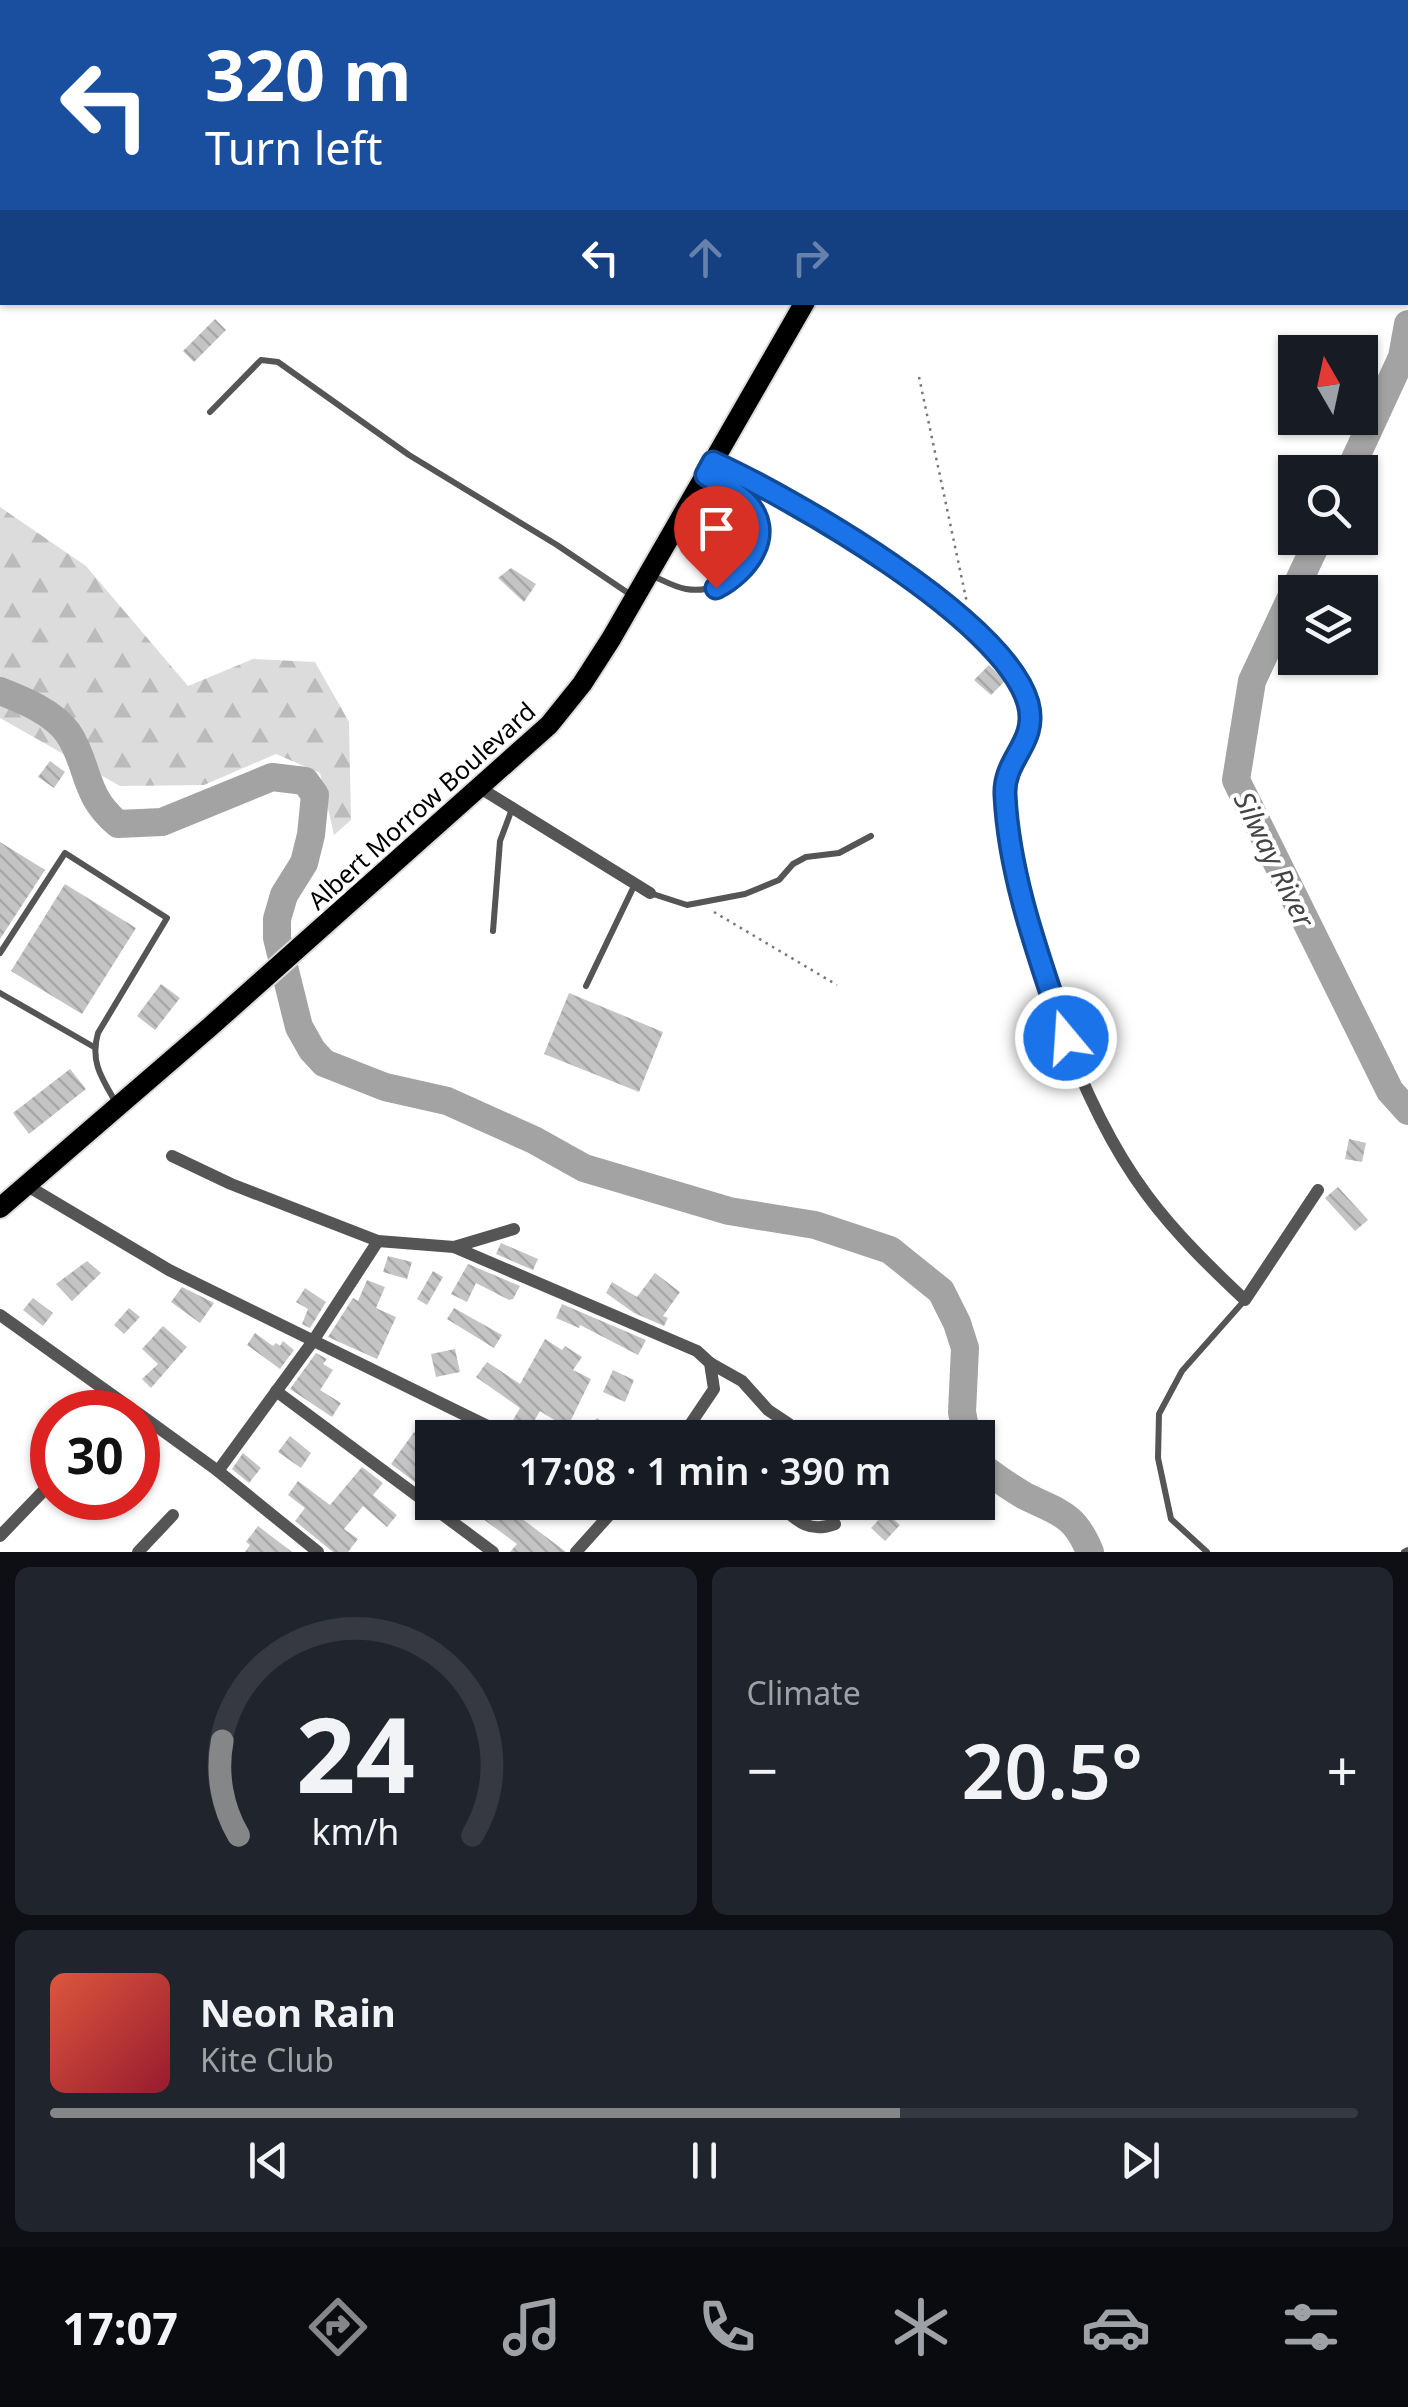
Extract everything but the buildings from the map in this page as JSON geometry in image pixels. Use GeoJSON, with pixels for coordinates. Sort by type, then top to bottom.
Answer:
{"type":"FeatureCollection","features":[{"type":"Feature","properties":{"kind":"highway","name":"Albert Morrow Boulevard"},"geometry":{"type":"LineString","coordinates":[[0,1208],[372,885],[549,725],[582,684],[635,597],[804,305]]}},
{"type":"Feature","properties":{"kind":"street"},"geometry":{"type":"LineString","coordinates":[[709,468],[805,510],[971,624],[1017,679],[1027,700],[1031,722],[1029,736],[1007,774],[1004,791],[1016,870],[1041,963],[1083,1080],[1116,1149],[1145,1193],[1198,1256],[1244,1300],[1318,1190]]}},
{"type":"Feature","properties":{"kind":"street"},"geometry":{"type":"LineString","coordinates":[[480,788],[650,893]]}},
{"type":"Feature","properties":{"kind":"street"},"geometry":{"type":"LineString","coordinates":[[172,1156],[231,1184],[378,1241],[454,1247],[697,1351],[742,1382],[768,1410],[784,1420]]}},
{"type":"Feature","properties":{"kind":"street"},"geometry":{"type":"LineString","coordinates":[[26,1185],[169,1270],[475,1420]]}},
{"type":"Feature","properties":{"kind":"street"},"geometry":{"type":"LineString","coordinates":[[454,1247],[514,1229]]}},
{"type":"Feature","properties":{"kind":"street"},"geometry":{"type":"LineString","coordinates":[[218,1471],[378,1241]]}},
{"type":"Feature","properties":{"kind":"street"},"geometry":{"type":"LineString","coordinates":[[0,1314],[105,1390]]}},
{"type":"Feature","properties":{"kind":"street"},"geometry":{"type":"LineString","coordinates":[[698,1420],[714,1389],[710,1363]]}},
{"type":"Feature","properties":{"kind":"street"},"geometry":{"type":"LineString","coordinates":[[276,1392],[493,1552]]}},
{"type":"Feature","properties":{"kind":"street"},"geometry":{"type":"LineString","coordinates":[[160,1429],[318,1552]]}},
{"type":"Feature","properties":{"kind":"street"},"geometry":{"type":"LineString","coordinates":[[0,1536],[30,1505]]}},
{"type":"Feature","properties":{"kind":"street"},"geometry":{"type":"LineString","coordinates":[[138,1552],[174,1515]]}},
{"type":"Feature","properties":{"kind":"street"},"geometry":{"type":"LineString","coordinates":[[576,1552],[605,1520]]}},
{"type":"Feature","properties":{"kind":"street"},"geometry":{"type":"LineString","coordinates":[[796,1520],[803,1526],[819,1528],[835,1524]]}},
{"type":"Feature","properties":{"kind":"lane"},"geometry":{"type":"LineString","coordinates":[[210,412],[261,360],[278,362],[409,455],[635,597]]}},
{"type":"Feature","properties":{"kind":"lane"},"geometry":{"type":"LineString","coordinates":[[648,574],[686,590],[716,588],[736,578],[756,554],[759,533],[754,512],[709,468]]}},
{"type":"Feature","properties":{"kind":"lane"},"geometry":{"type":"LineString","coordinates":[[493,931],[500,841],[512,808]]}},
{"type":"Feature","properties":{"kind":"lane"},"geometry":{"type":"LineString","coordinates":[[650,893],[675,903],[700,904],[762,889],[806,857],[839,853],[872,836]]}},
{"type":"Feature","properties":{"kind":"lane"},"geometry":{"type":"LineString","coordinates":[[0,953],[65,853],[167,918],[114,1003],[94,1048],[94,1064],[117,1106]]}},
{"type":"Feature","properties":{"kind":"lane"},"geometry":{"type":"LineString","coordinates":[[586,986],[635,884]]}},
{"type":"Feature","properties":{"kind":"lane"},"geometry":{"type":"LineString","coordinates":[[0,993],[94,1048]]}},
{"type":"Feature","properties":{"kind":"lane"},"geometry":{"type":"LineString","coordinates":[[1208,1552],[1171,1520],[1158,1458],[1159,1414],[1182,1370],[1244,1300]]}},
{"type":"Feature","properties":{"kind":"path"},"geometry":{"type":"LineString","coordinates":[[919,376],[971,624]]}},
{"type":"Feature","properties":{"kind":"path"},"geometry":{"type":"LineString","coordinates":[[700,904],[837,984]]}},
{"type":"Feature","properties":{"kind":"green space"},"geometry":{"type":"Polygon","coordinates":[[[0,507],[86,566],[188,686],[253,659],[315,662],[349,722],[351,820],[334,835],[320,773],[276,754],[204,785],[120,786],[0,718],[0,507]]]}},
{"type":"Feature","properties":{"kind":"waterway","name":"Silway River"},"geometry":{"type":"LineString","coordinates":[[1357,455],[1402,357],[1408,324]]}},
{"type":"Feature","properties":{"kind":"waterway","name":"Silway River"},"geometry":{"type":"LineString","coordinates":[[1311,555],[1252,681],[1236,780],[1390,1091],[1408,1111]]}},
{"type":"Feature","properties":{"kind":"waterway"},"geometry":{"type":"LineString","coordinates":[[0,691],[37,708],[62,726],[75,745],[98,802],[118,824],[162,822],[272,777],[305,781],[315,795],[311,835],[304,863],[284,895],[277,919],[277,938],[299,1027],[324,1063],[385,1087],[447,1101],[534,1140],[584,1168],[729,1211],[815,1225],[890,1250],[941,1291],[957,1323],[965,1348],[964,1420]]}},
{"type":"Feature","properties":{"kind":"waterway"},"geometry":{"type":"LineString","coordinates":[[995,1476],[1064,1516],[1078,1529],[1090,1552]]}},
{"type":"Feature","properties":{"kind":"route"},"geometry":{"type":"LineString","coordinates":[[716,588],[736,578],[756,554],[759,533],[754,512],[743,498],[706,475],[713,462],[765,486],[875,556],[971,624],[998,652],[1027,700],[1031,722],[1029,736],[1007,774],[1004,791],[1016,870],[1066,1038]]}}]}
